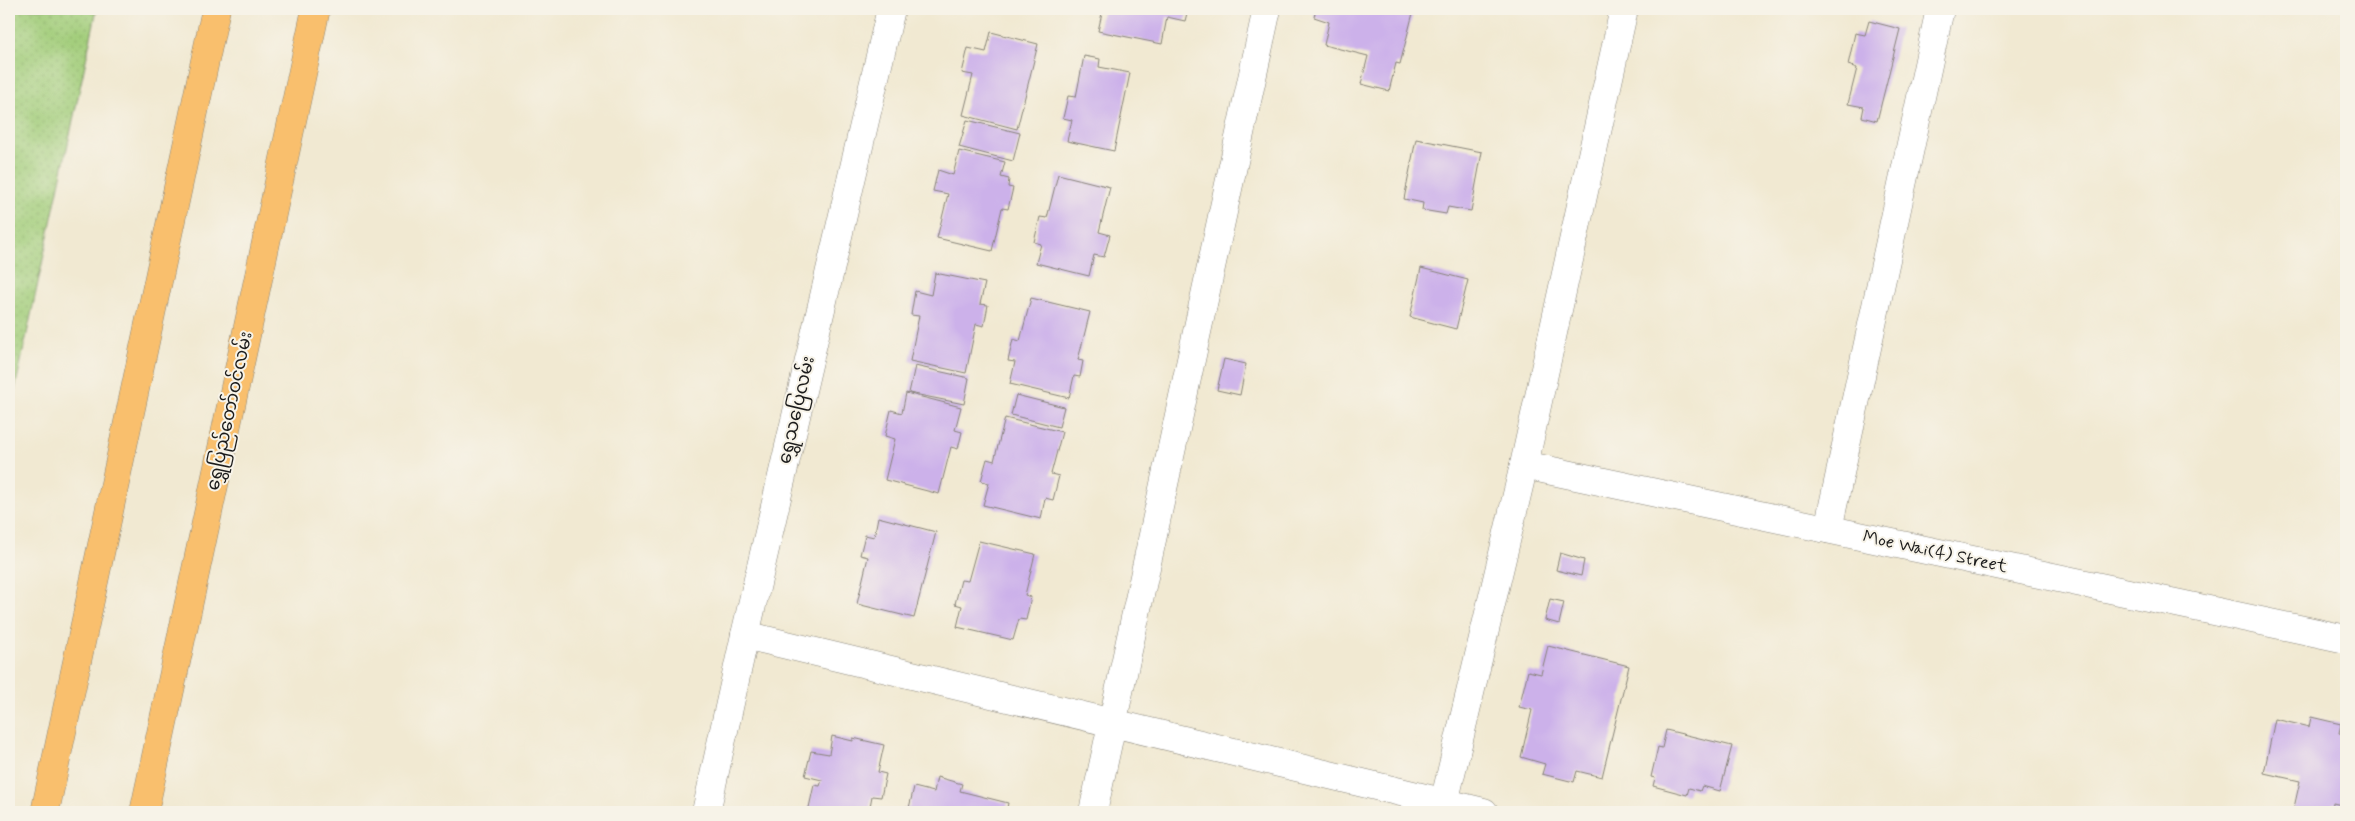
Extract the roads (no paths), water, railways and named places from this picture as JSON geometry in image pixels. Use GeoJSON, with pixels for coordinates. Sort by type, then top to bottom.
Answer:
{"type":"FeatureCollection","features":[{"type":"Feature","properties":{"kind":"main road"},"geometry":{"type":"LineString","coordinates":[[45,812],[216,9]]}},
{"type":"Feature","properties":{"kind":"main road","name":"ရွှေပြည်တော်ဝင်လမ်း"},"geometry":{"type":"LineString","coordinates":[[144,812],[312,9]]}},
{"type":"Feature","properties":{"kind":"street","name":"ရွှေသပြေလမ်း"},"geometry":{"type":"LineString","coordinates":[[706,812],[744,635],[892,9]]}},
{"type":"Feature","properties":{"kind":"street"},"geometry":{"type":"LineString","coordinates":[[1092,812],[1113,724],[1267,9]]}},
{"type":"Feature","properties":{"kind":"street"},"geometry":{"type":"LineString","coordinates":[[1444,803],[1524,465],[1624,9]]}},
{"type":"Feature","properties":{"kind":"street"},"geometry":{"type":"LineString","coordinates":[[1828,529],[1940,9]]}},
{"type":"Feature","properties":{"kind":"street","name":"Moe Wai(4) Street"},"geometry":{"type":"LineString","coordinates":[[1524,465],[2346,639]]}},
{"type":"Feature","properties":{"kind":"street"},"geometry":{"type":"LineString","coordinates":[[744,635],[1484,812]]}}]}
